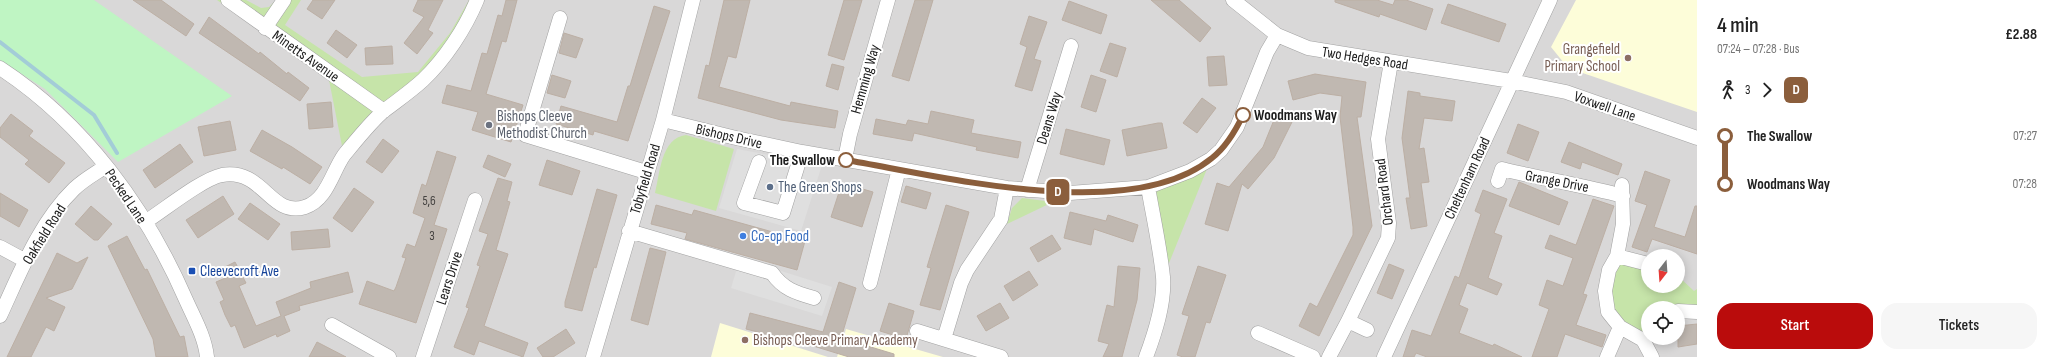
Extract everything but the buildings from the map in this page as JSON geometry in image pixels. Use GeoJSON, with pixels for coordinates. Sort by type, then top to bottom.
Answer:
{"type":"FeatureCollection","features":[{"type":"Feature","properties":{"kind":"street","name":"Minetts Avenue"},"geometry":{"type":"LineString","coordinates":[[228,0],[265,28],[384,111]]}},
{"type":"Feature","properties":{"kind":"street"},"geometry":{"type":"LineString","coordinates":[[265,28],[284,0]]}},
{"type":"Feature","properties":{"kind":"street"},"geometry":{"type":"LineString","coordinates":[[145,222],[207,181],[222,175],[238,176],[252,180],[261,186],[272,199],[285,207],[306,207],[318,200],[344,156],[384,111],[423,80],[438,63],[464,25],[477,0]]}},
{"type":"Feature","properties":{"kind":"street","name":"Tobyfield Road"},"geometry":{"type":"LineString","coordinates":[[593,357],[662,120],[693,0]]}},
{"type":"Feature","properties":{"kind":"street","name":"Hemming Way"},"geometry":{"type":"LineString","coordinates":[[845,159],[850,134],[888,0]]}},
{"type":"Feature","properties":{"kind":"street","name":"Two Hedges Road"},"geometry":{"type":"LineString","coordinates":[[1234,0],[1277,36],[1308,48],[1511,81]]}},
{"type":"Feature","properties":{"kind":"street","name":"Cheltenham Road"},"geometry":{"type":"LineString","coordinates":[[1384,357],[1511,81],[1550,0]]}},
{"type":"Feature","properties":{"kind":"street"},"geometry":{"type":"LineString","coordinates":[[560,18],[525,135],[646,172]]}},
{"type":"Feature","properties":{"kind":"street","name":"Bishops Drive"},"geometry":{"type":"LineString","coordinates":[[662,120],[802,152],[1008,188],[1070,193],[1148,187],[1190,171],[1211,159],[1221,150],[1237,127],[1267,52],[1277,36]]}},
{"type":"Feature","properties":{"kind":"street","name":"Deans Way"},"geometry":{"type":"LineString","coordinates":[[1027,190],[1072,46]]}},
{"type":"Feature","properties":{"kind":"street","name":"Orchard Road"},"geometry":{"type":"LineString","coordinates":[[1329,357],[1388,238],[1389,223],[1378,139],[1391,62]]}},
{"type":"Feature","properties":{"kind":"street","name":"Pecked Lane"},"geometry":{"type":"LineString","coordinates":[[0,68],[41,98],[68,122],[106,166],[145,222],[174,274],[199,329],[207,357]]}},
{"type":"Feature","properties":{"kind":"street","name":"Voxwell Lane"},"geometry":{"type":"LineString","coordinates":[[1511,81],[1566,92],[1697,138]]}},
{"type":"Feature","properties":{"kind":"street"},"geometry":{"type":"LineString","coordinates":[[759,162],[744,203],[784,214],[802,152]]}},
{"type":"Feature","properties":{"kind":"street","name":"Oakfield Road"},"geometry":{"type":"LineString","coordinates":[[0,316],[26,261],[50,219],[74,189],[106,166]]}},
{"type":"Feature","properties":{"kind":"street"},"geometry":{"type":"LineString","coordinates":[[870,283],[899,169]]}},
{"type":"Feature","properties":{"kind":"street","name":"Grange Drive"},"geometry":{"type":"LineString","coordinates":[[1498,181],[1502,169],[1536,178],[1622,191],[1623,224],[1617,256],[1609,270],[1605,291],[1608,312],[1620,327],[1641,334]]}},
{"type":"Feature","properties":{"kind":"street"},"geometry":{"type":"LineString","coordinates":[[1146,357],[1154,337],[1160,308],[1163,278],[1148,187]]}},
{"type":"Feature","properties":{"kind":"street"},"geometry":{"type":"LineString","coordinates":[[944,339],[964,276],[1001,219],[1008,188]]}},
{"type":"Feature","properties":{"kind":"street","name":"Lears Drive"},"geometry":{"type":"LineString","coordinates":[[423,357],[475,200]]}},
{"type":"Feature","properties":{"kind":"street"},"geometry":{"type":"LineString","coordinates":[[629,231],[772,273],[784,287],[790,291],[814,298]]}},
{"type":"Feature","properties":{"kind":"street"},"geometry":{"type":"LineString","coordinates":[[0,247],[26,261]]}},
{"type":"Feature","properties":{"kind":"street"},"geometry":{"type":"LineString","coordinates":[[1617,256],[1641,262]]}},
{"type":"Feature","properties":{"kind":"street"},"geometry":{"type":"LineString","coordinates":[[1685,311],[1697,312]]}},
{"type":"Feature","properties":{"kind":"street"},"geometry":{"type":"LineString","coordinates":[[1348,321],[1367,330]]}},
{"type":"Feature","properties":{"kind":"street"},"geometry":{"type":"LineString","coordinates":[[332,325],[389,357]]}},
{"type":"Feature","properties":{"kind":"street"},"geometry":{"type":"LineString","coordinates":[[1607,357],[1620,327]]}},
{"type":"Feature","properties":{"kind":"street"},"geometry":{"type":"LineString","coordinates":[[917,331],[1001,357]]}},
{"type":"Feature","properties":{"kind":"street"},"geometry":{"type":"LineString","coordinates":[[1258,333],[1313,357]]}},
{"type":"Feature","properties":{"kind":"street","name":"Grange Drive"},"geometry":{"type":"LineString","coordinates":[[1649,345],[1652,357]]}},
{"type":"Feature","properties":{"kind":"shaded area"},"geometry":{"type":"Polygon","coordinates":[[[0,0],[1697,0],[1697,357],[0,357],[0,0]]]}},
{"type":"Feature","properties":{"kind":"shaded area","name":"Grangefield Primary School"},"geometry":{"type":"Polygon","coordinates":[[[1576,0],[1697,0],[1697,112],[1568,68],[1551,47],[1576,0]]]}},
{"type":"Feature","properties":{"kind":"shaded area","name":"The Green Shops"},"geometry":{"type":"Polygon","coordinates":[[[737,149],[822,165],[801,231],[719,208],[737,149]]]}},
{"type":"Feature","properties":{"kind":"shaded area"},"geometry":{"type":"Polygon","coordinates":[[[740,258],[832,287],[822,316],[731,288],[740,258]]]}},
{"type":"Feature","properties":{"kind":"shaded area","name":"Bishops Cleeve Primary Academy"},"geometry":{"type":"Polygon","coordinates":[[[720,323],[828,357],[711,357],[720,323]]]}},
{"type":"Feature","properties":{"kind":"shaded area","name":"Bishops Cleeve Primary Academy"},"geometry":{"type":"Polygon","coordinates":[[[846,329],[943,357],[837,357],[846,329]]]}},
{"type":"Feature","properties":{"kind":"green space"},"geometry":{"type":"Polygon","coordinates":[[[0,0],[94,0],[232,96],[118,162],[45,89],[0,60],[0,0]]]}},
{"type":"Feature","properties":{"kind":"green space"},"geometry":{"type":"Polygon","coordinates":[[[217,0],[246,0],[261,8],[269,7],[276,0],[301,0],[285,25],[362,77],[418,72],[450,33],[469,0],[477,0],[452,45],[344,156],[329,80],[217,0]]]}},
{"type":"Feature","properties":{"kind":"green space"},"geometry":{"type":"Polygon","coordinates":[[[686,135],[734,149],[716,211],[655,193],[660,167],[667,149],[671,143],[686,135]]]}},
{"type":"Feature","properties":{"kind":"green space"},"geometry":{"type":"Polygon","coordinates":[[[1211,159],[1163,278],[1148,187],[1211,159]]]}},
{"type":"Feature","properties":{"kind":"green space"},"geometry":{"type":"Polygon","coordinates":[[[1022,198],[1053,202],[1007,224],[1012,208],[1022,198]]]}},
{"type":"Feature","properties":{"kind":"green space"},"geometry":{"type":"Polygon","coordinates":[[[1617,256],[1641,262],[1641,293],[1685,293],[1685,283],[1694,291],[1697,289],[1697,312],[1685,309],[1685,301],[1641,301],[1641,338],[1608,312],[1617,256]]]}},
{"type":"Feature","properties":{"kind":"waterway"},"geometry":{"type":"LineString","coordinates":[[0,42],[94,115],[117,153]]}},
{"type":"Feature","properties":{"kind":"bus line","name":"D"},"geometry":{"type":"LineString","coordinates":[[846,160],[1027,190],[1070,193],[1148,187],[1179,176],[1211,159],[1230,139],[1243,115]]}},
{"type":"Feature","properties":{"kind":"place","name":"Grangefield Primary School"},"geometry":{"type":"Point","coordinates":[1628,58]}},
{"type":"Feature","properties":{"kind":"place","name":"Woodmans Way"},"geometry":{"type":"Point","coordinates":[1243,115]}},
{"type":"Feature","properties":{"kind":"place","name":"Bishops Cleeve Methodist Church"},"geometry":{"type":"Point","coordinates":[489,125]}},
{"type":"Feature","properties":{"kind":"place","name":"The Swallow"},"geometry":{"type":"Point","coordinates":[846,160]}},
{"type":"Feature","properties":{"kind":"place","name":"The Green Shops"},"geometry":{"type":"Point","coordinates":[770,187]}},
{"type":"Feature","properties":{"kind":"place","name":"Co-op Food"},"geometry":{"type":"Point","coordinates":[743,236]}},
{"type":"Feature","properties":{"kind":"place","name":"Cleevecroft Ave"},"geometry":{"type":"Point","coordinates":[192,271]}},
{"type":"Feature","properties":{"kind":"place","name":"Bishops Cleeve Primary Academy"},"geometry":{"type":"Point","coordinates":[745,340]}}]}
